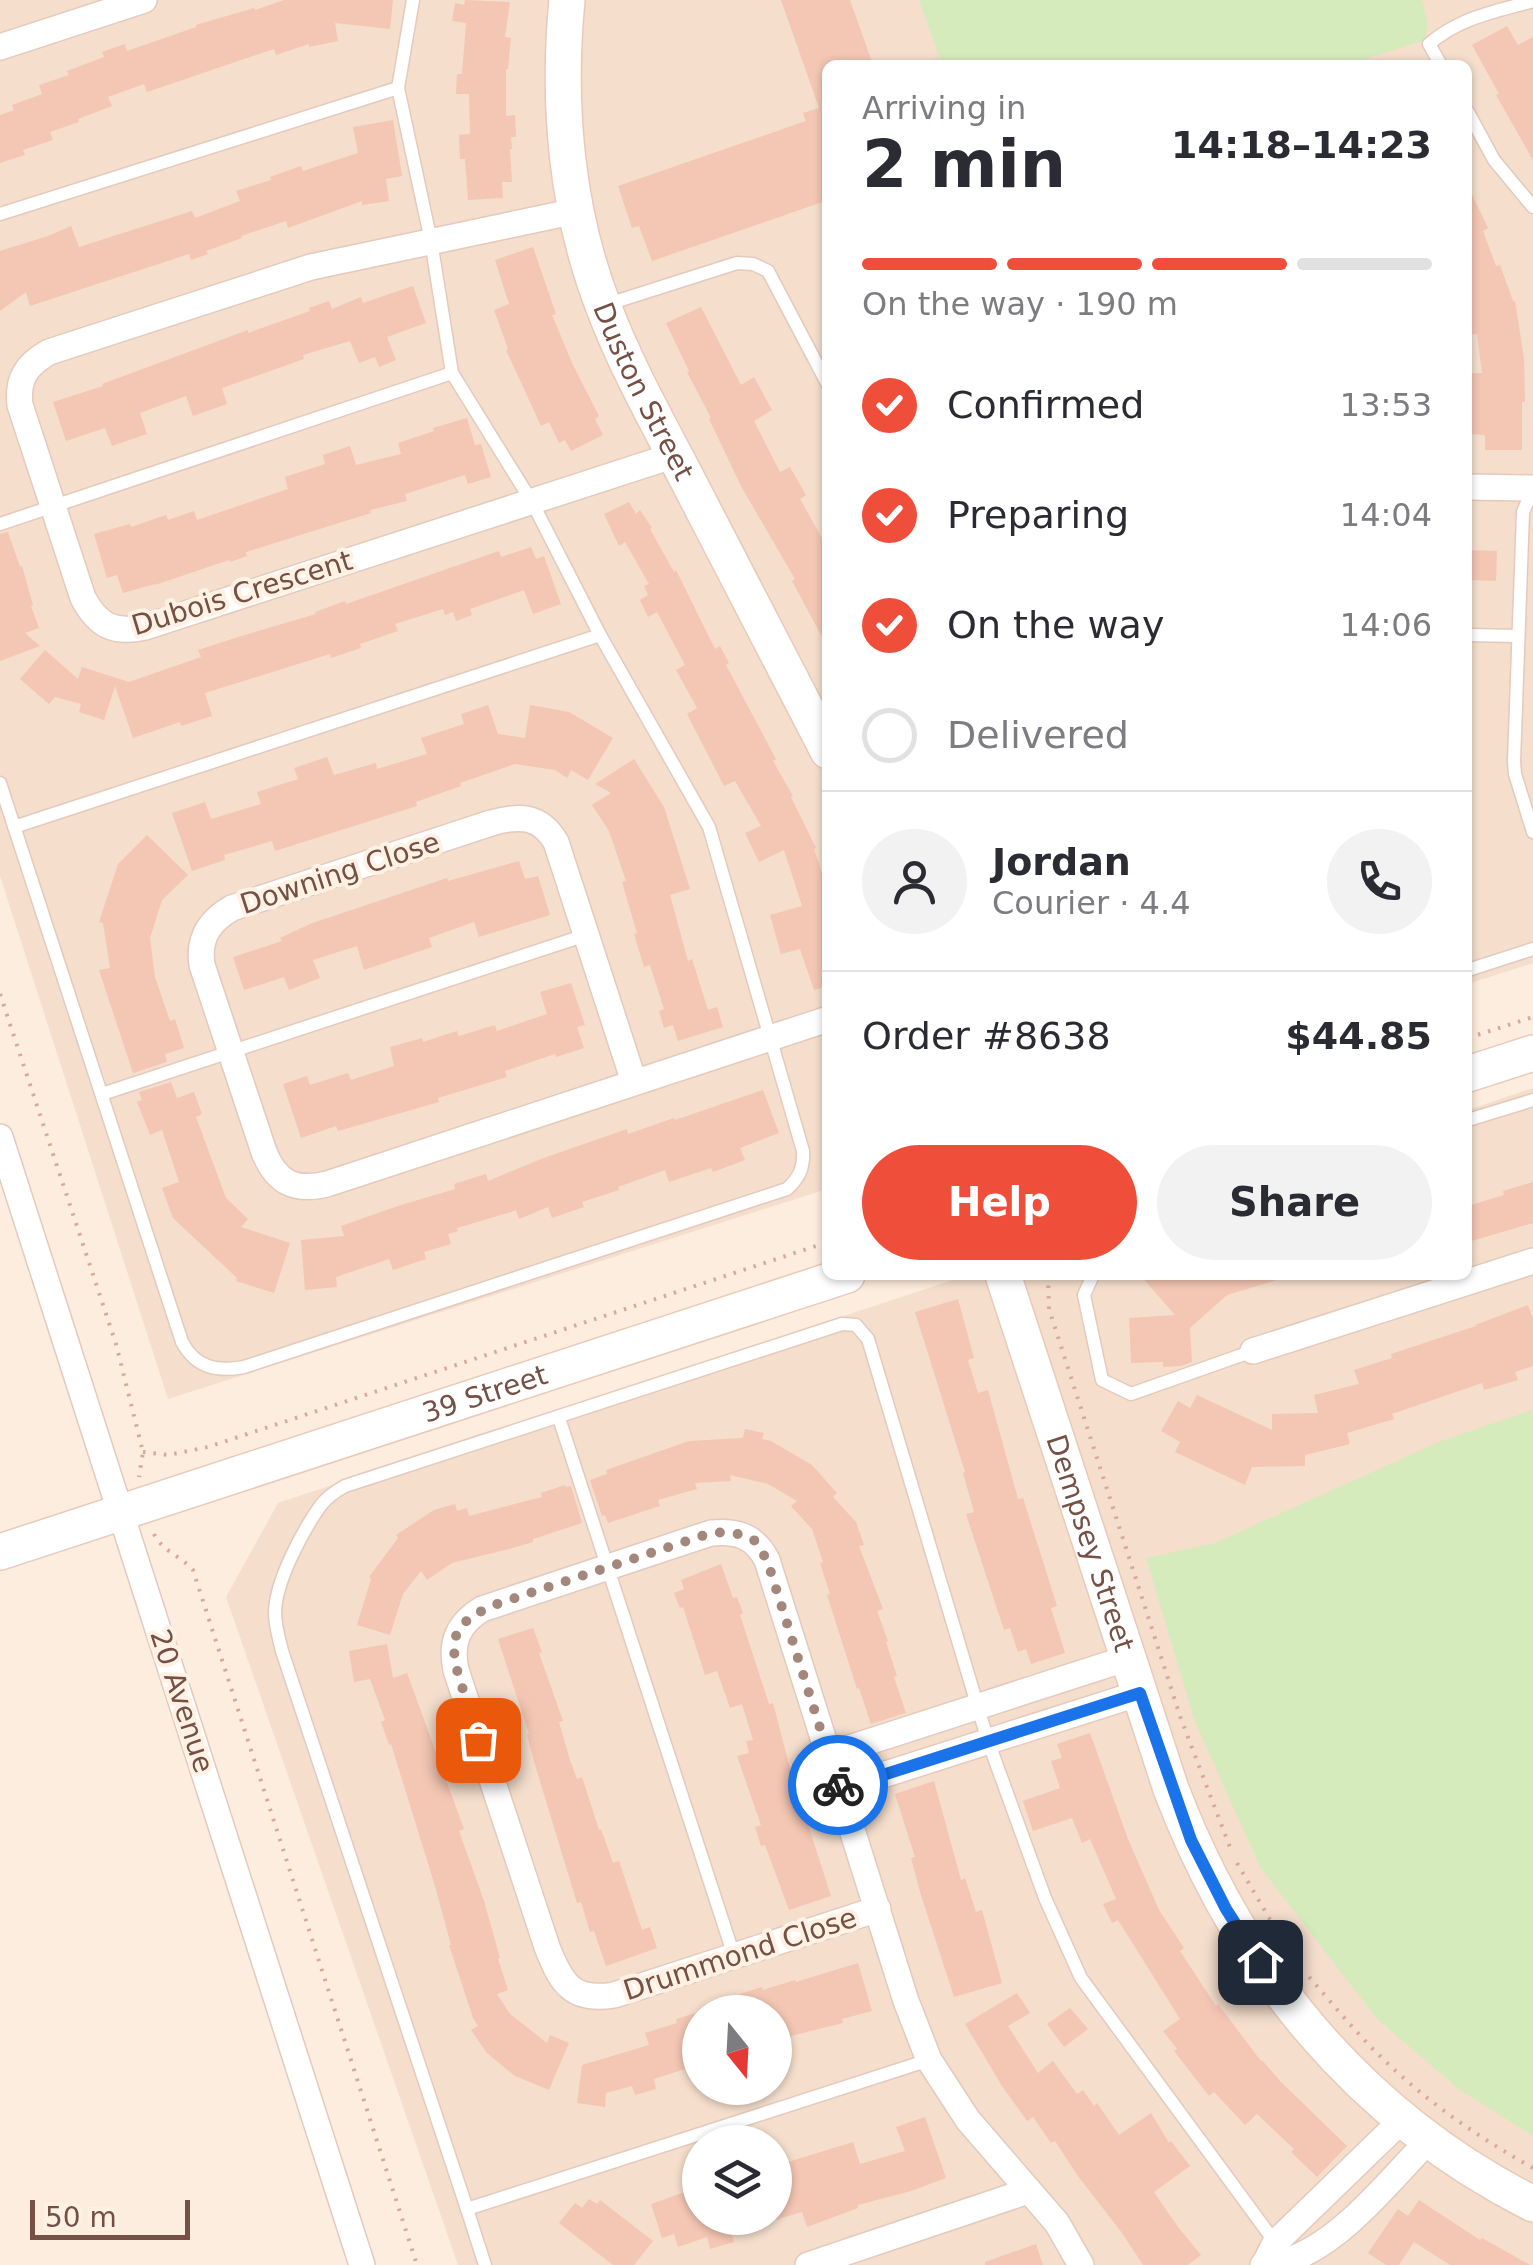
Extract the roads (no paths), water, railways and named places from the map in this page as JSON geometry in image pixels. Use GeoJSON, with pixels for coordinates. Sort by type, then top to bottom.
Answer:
{"type":"FeatureCollection","features":[{"type":"Feature","properties":{"kind":"street"},"geometry":{"type":"LineString","coordinates":[[0,47],[144,0]]}},
{"type":"Feature","properties":{"kind":"street","name":"Duston Street"},"geometry":{"type":"LineString","coordinates":[[567,0],[564,106],[568,164],[576,210],[603,306],[626,360],[822,739]]}},
{"type":"Feature","properties":{"kind":"street","name":"Dubois Crescent"},"geometry":{"type":"LineString","coordinates":[[576,210],[289,272],[38,358],[19,382],[20,405],[83,598],[106,625],[131,631],[675,455]]}},
{"type":"Feature","properties":{"kind":"street"},"geometry":{"type":"LineString","coordinates":[[1472,486],[1533,488]]}},
{"type":"Feature","properties":{"kind":"street","name":"Downing Close"},"geometry":{"type":"LineString","coordinates":[[634,1082],[556,842],[544,825],[536,821],[507,818],[232,908],[219,915],[204,934],[202,965],[268,1162],[280,1179],[298,1186],[326,1184],[822,1021]]}},
{"type":"Feature","properties":{"kind":"street"},"geometry":{"type":"LineString","coordinates":[[1472,1073],[1533,1053]]}},
{"type":"Feature","properties":{"kind":"street","name":"20 Avenue"},"geometry":{"type":"LineString","coordinates":[[0,1137],[133,1508],[362,2265]]}},
{"type":"Feature","properties":{"kind":"street"},"geometry":{"type":"LineString","coordinates":[[1252,1351],[1533,1261]]}},
{"type":"Feature","properties":{"kind":"street","name":"39 Street"},"geometry":{"type":"LineString","coordinates":[[0,1552],[832,1280]]}},
{"type":"Feature","properties":{"kind":"street","name":"Dempsey Street"},"geometry":{"type":"LineString","coordinates":[[1005,1280],[1191,1840],[1247,1944],[1328,2050],[1415,2130],[1533,2204]]}},
{"type":"Feature","properties":{"kind":"street","name":"Drummond Close"},"geometry":{"type":"LineString","coordinates":[[828,1755],[767,1560],[754,1540],[728,1532],[711,1533],[608,1566],[471,1616],[455,1638],[456,1670],[547,1947],[558,1972],[576,1992],[588,1996],[614,1995],[878,1909]]}},
{"type":"Feature","properties":{"kind":"street"},"geometry":{"type":"LineString","coordinates":[[1081,2265],[1057,2224],[968,2120],[929,2060],[906,2001],[828,1755],[1128,1658]]}},
{"type":"Feature","properties":{"kind":"street"},"geometry":{"type":"LineString","coordinates":[[839,1789],[1140,1693]]}},
{"type":"Feature","properties":{"kind":"street"},"geometry":{"type":"LineString","coordinates":[[1280,2259],[1334,2234],[1357,2215],[1415,2130]]}},
{"type":"Feature","properties":{"kind":"street"},"geometry":{"type":"LineString","coordinates":[[1280,2259],[1348,2174],[1415,2130]]}},
{"type":"Feature","properties":{"kind":"street"},"geometry":{"type":"LineString","coordinates":[[808,2265],[1028,2191]]}},
{"type":"Feature","properties":{"kind":"lane"},"geometry":{"type":"LineString","coordinates":[[0,783],[182,1342],[196,1362],[230,1370],[244,1367],[787,1189],[801,1173],[803,1151],[708,827],[600,634],[532,502],[452,373],[432,241],[398,88],[413,0]]}},
{"type":"Feature","properties":{"kind":"lane"},"geometry":{"type":"LineString","coordinates":[[1438,60],[1429,44],[1444,31],[1462,21],[1533,0]]}},
{"type":"Feature","properties":{"kind":"lane"},"geometry":{"type":"LineString","coordinates":[[0,214],[398,88]]}},
{"type":"Feature","properties":{"kind":"lane"},"geometry":{"type":"LineString","coordinates":[[1472,119],[1494,160],[1533,207]]}},
{"type":"Feature","properties":{"kind":"lane"},"geometry":{"type":"LineString","coordinates":[[603,306],[716,268],[754,264],[768,270],[822,374]]}},
{"type":"Feature","properties":{"kind":"lane"},"geometry":{"type":"LineString","coordinates":[[0,524],[452,373]]}},
{"type":"Feature","properties":{"kind":"lane"},"geometry":{"type":"LineString","coordinates":[[1533,488],[1523,512],[1515,774],[1533,832]]}},
{"type":"Feature","properties":{"kind":"lane"},"geometry":{"type":"LineString","coordinates":[[14,826],[600,634]]}},
{"type":"Feature","properties":{"kind":"lane"},"geometry":{"type":"LineString","coordinates":[[1472,635],[1518,636]]}},
{"type":"Feature","properties":{"kind":"lane"},"geometry":{"type":"LineString","coordinates":[[102,1094],[586,935]]}},
{"type":"Feature","properties":{"kind":"lane"},"geometry":{"type":"LineString","coordinates":[[1472,969],[1533,949]]}},
{"type":"Feature","properties":{"kind":"lane"},"geometry":{"type":"LineString","coordinates":[[1472,1119],[1533,1100]]}},
{"type":"Feature","properties":{"kind":"lane"},"geometry":{"type":"LineString","coordinates":[[1091,1280],[1084,1295],[1102,1380],[1130,1394],[1252,1351]]}},
{"type":"Feature","properties":{"kind":"lane"},"geometry":{"type":"LineString","coordinates":[[484,2265],[288,1669],[276,1628],[280,1586],[320,1506],[345,1486],[842,1324],[856,1325],[868,1338],[988,1741],[1050,1911],[1081,1978],[1280,2259]]}},
{"type":"Feature","properties":{"kind":"lane"},"geometry":{"type":"LineString","coordinates":[[558,1418],[734,1956]]}},
{"type":"Feature","properties":{"kind":"lane"},"geometry":{"type":"LineString","coordinates":[[468,2209],[929,2060]]}}]}
